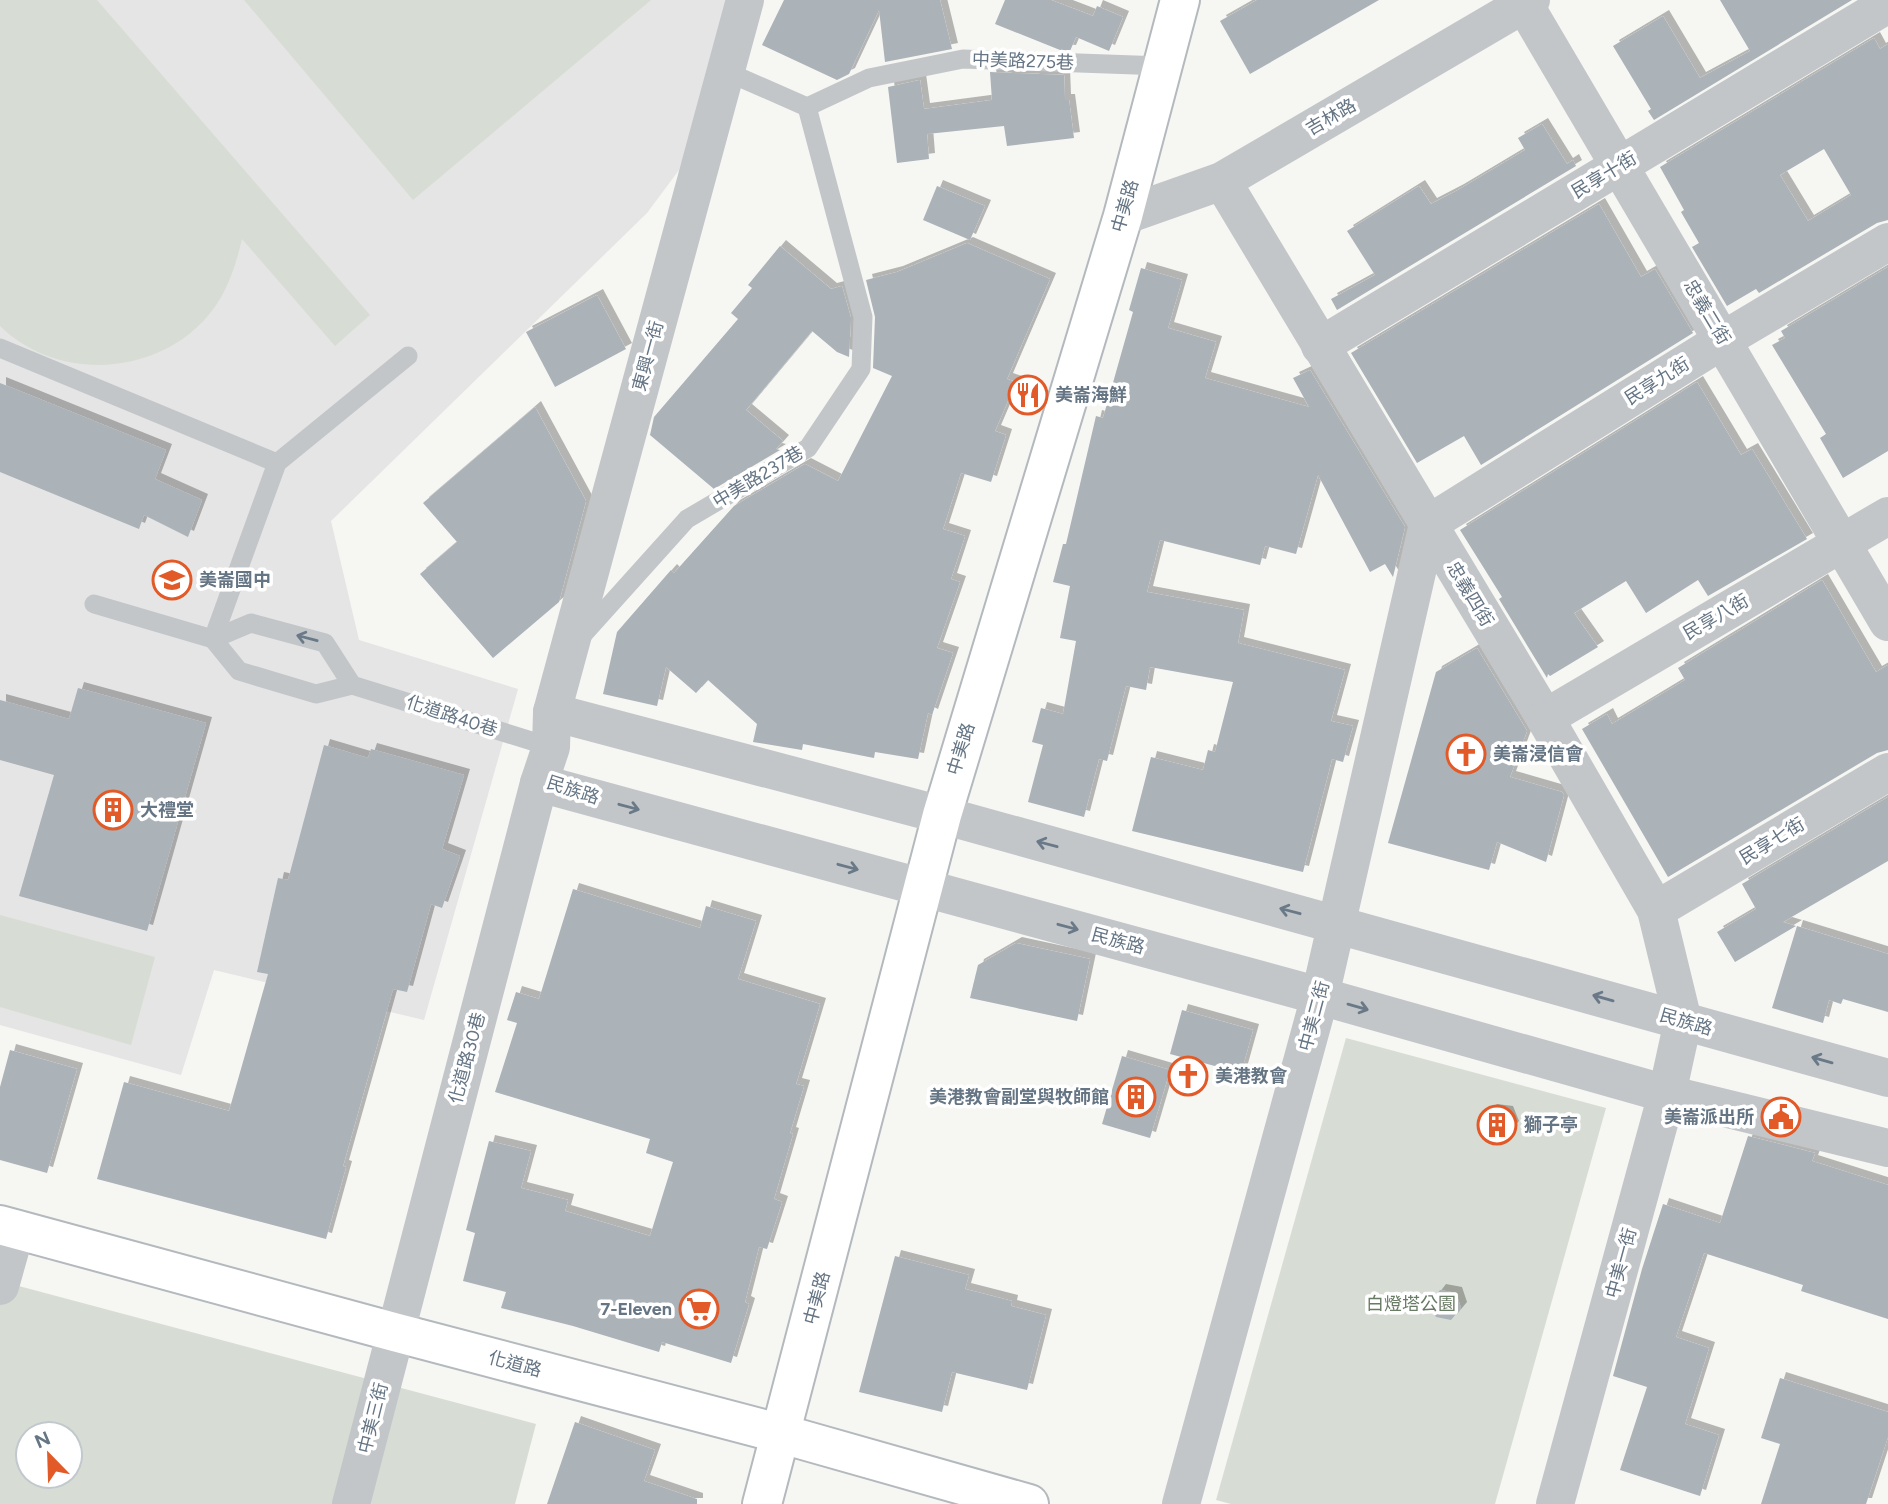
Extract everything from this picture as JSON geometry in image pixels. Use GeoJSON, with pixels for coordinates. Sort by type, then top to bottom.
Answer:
{"type":"FeatureCollection","features":[{"type":"Feature","properties":{"kind":"street","name":"東興一街"},"geometry":{"type":"LineString","coordinates":[[552,729],[569,650],[745,0]]}},
{"type":"Feature","properties":{"kind":"street","name":"中美路"},"geometry":{"type":"LineString","coordinates":[[762,1504],[942,815],[1123,216],[1180,0]]}},
{"type":"Feature","properties":{"kind":"street","name":"忠義二街"},"geometry":{"type":"LineString","coordinates":[[1528,2],[1620,166],[1888,622]]}},
{"type":"Feature","properties":{"kind":"street","name":"吉林路"},"geometry":{"type":"LineString","coordinates":[[1123,216],[1222,181],[1528,2]]}},
{"type":"Feature","properties":{"kind":"street","name":"民享十街"},"geometry":{"type":"LineString","coordinates":[[1320,346],[1888,4]]}},
{"type":"Feature","properties":{"kind":"street","name":"忠義四街"},"geometry":{"type":"LineString","coordinates":[[1222,181],[1545,718],[1656,910],[1683,1021]]}},
{"type":"Feature","properties":{"kind":"street","name":"民享九街"},"geometry":{"type":"LineString","coordinates":[[1428,524],[1723,340],[1888,242]]}},
{"type":"Feature","properties":{"kind":"street","name":"民享八街"},"geometry":{"type":"LineString","coordinates":[[1545,718],[1888,516]]}},
{"type":"Feature","properties":{"kind":"street","name":"中美二街"},"geometry":{"type":"LineString","coordinates":[[1181,1504],[1320,996],[1428,524]]}},
{"type":"Feature","properties":{"kind":"street","name":"民族路"},"geometry":{"type":"LineString","coordinates":[[1888,1078],[942,815],[552,729],[539,783],[1320,996],[1667,1094],[1888,1148]]}},
{"type":"Feature","properties":{"kind":"street","name":"民享七街"},"geometry":{"type":"LineString","coordinates":[[1656,910],[1888,772]]}},
{"type":"Feature","properties":{"kind":"street","name":"化道路30巷"},"geometry":{"type":"LineString","coordinates":[[394,1332],[539,783]]}},
{"type":"Feature","properties":{"kind":"street","name":"中美一街"},"geometry":{"type":"LineString","coordinates":[[1555,1504],[1667,1094],[1683,1021]]}},
{"type":"Feature","properties":{"kind":"street","name":"化道路"},"geometry":{"type":"LineString","coordinates":[[8,1227],[782,1434],[1029,1504]]}},
{"type":"Feature","properties":{"kind":"street"},"geometry":{"type":"LineString","coordinates":[[0,1286],[8,1227]]}},
{"type":"Feature","properties":{"kind":"street","name":"中美三街"},"geometry":{"type":"LineString","coordinates":[[351,1504],[394,1332]]}},
{"type":"Feature","properties":{"kind":"lane","name":"中美路275巷"},"geometry":{"type":"LineString","coordinates":[[807,107],[869,78],[963,59],[1163,66]]}},
{"type":"Feature","properties":{"kind":"lane"},"geometry":{"type":"LineString","coordinates":[[725,71],[807,107]]}},
{"type":"Feature","properties":{"kind":"lane","name":"中美路237巷"},"geometry":{"type":"LineString","coordinates":[[569,650],[687,519],[808,448],[861,369],[863,317],[807,107]]}},
{"type":"Feature","properties":{"kind":"lane"},"geometry":{"type":"LineString","coordinates":[[0,348],[277,463]]}},
{"type":"Feature","properties":{"kind":"lane"},"geometry":{"type":"LineString","coordinates":[[213,639],[277,463],[408,356]]}},
{"type":"Feature","properties":{"kind":"lane"},"geometry":{"type":"LineString","coordinates":[[94,604],[213,639],[239,671],[316,694],[352,685],[325,643],[251,623],[213,639]]}},
{"type":"Feature","properties":{"kind":"lane","name":"化道路40巷"},"geometry":{"type":"LineString","coordinates":[[352,685],[552,729]]}},
{"type":"Feature","properties":{"kind":"shaded area","name":"美崙國中"},"geometry":{"type":"Polygon","coordinates":[[[0,0],[734,0],[679,170],[647,213],[331,521],[359,640],[518,689],[424,1020],[214,970],[181,1075],[0,1025],[0,0]]]}},
{"type":"Feature","properties":{"kind":"green space"},"geometry":{"type":"Polygon","coordinates":[[[0,0],[97,0],[370,315],[335,346],[242,239],[224,292],[200,324],[175,344],[147,357],[116,364],[85,364],[54,358],[25,345],[0,326],[0,0]]]}},
{"type":"Feature","properties":{"kind":"green space"},"geometry":{"type":"Polygon","coordinates":[[[244,0],[651,0],[413,200],[244,0]]]}},
{"type":"Feature","properties":{"kind":"green space"},"geometry":{"type":"Polygon","coordinates":[[[0,915],[155,957],[131,1045],[0,1007],[0,915]]]}},
{"type":"Feature","properties":{"kind":"green space","name":"白燈塔公園"},"geometry":{"type":"Polygon","coordinates":[[[1346,1038],[1606,1108],[1495,1504],[1231,1504],[1216,1500],[1346,1038]]]}},
{"type":"Feature","properties":{"kind":"green space"},"geometry":{"type":"Polygon","coordinates":[[[0,1281],[536,1424],[515,1504],[0,1504],[0,1281]]]}},
{"type":"Feature","properties":{"kind":"building"},"geometry":{"type":"Polygon","coordinates":[[[784,0],[940,0],[952,49],[885,62],[879,10],[849,74],[837,80],[762,45],[784,0]]]}},
{"type":"Feature","properties":{"kind":"building"},"geometry":{"type":"Polygon","coordinates":[[[1005,0],[1051,0],[1093,16],[1097,6],[1123,17],[1109,51],[1076,37],[1070,51],[1060,50],[995,24],[1005,0]]]}},
{"type":"Feature","properties":{"kind":"building"},"geometry":{"type":"Polygon","coordinates":[[[1257,0],[1379,0],[1250,74],[1220,21],[1257,0]]]}},
{"type":"Feature","properties":{"kind":"building"},"geometry":{"type":"Polygon","coordinates":[[[1720,0],[1852,0],[1654,120],[1648,111],[1651,109],[1613,46],[1663,16],[1700,78],[1750,51],[1720,0]]]}},
{"type":"Feature","properties":{"kind":"building"},"geometry":{"type":"Polygon","coordinates":[[[1874,38],[1880,49],[1888,44],[1888,220],[1877,223],[1759,293],[1756,289],[1727,306],[1692,247],[1699,243],[1660,167],[1874,38]],[[1824,149],[1780,175],[1808,221],[1851,195],[1824,149]]]}},
{"type":"Feature","properties":{"kind":"building"},"geometry":{"type":"Polygon","coordinates":[[[990,72],[1064,75],[1065,100],[1069,100],[1074,138],[1007,146],[1004,126],[927,134],[929,159],[897,163],[888,87],[920,80],[924,109],[992,100],[990,72]]]}},
{"type":"Feature","properties":{"kind":"building"},"geometry":{"type":"Polygon","coordinates":[[[1542,124],[1567,164],[1573,160],[1576,166],[1337,310],[1331,299],[1375,275],[1347,231],[1419,186],[1431,204],[1458,190],[1525,150],[1518,138],[1542,124]]]}},
{"type":"Feature","properties":{"kind":"building"},"geometry":{"type":"Polygon","coordinates":[[[937,186],[985,206],[970,240],[923,220],[937,186]]]}},
{"type":"Feature","properties":{"kind":"building"},"geometry":{"type":"Polygon","coordinates":[[[1599,204],[1641,277],[1655,269],[1693,333],[1481,465],[1464,436],[1417,463],[1351,353],[1599,204]]]}},
{"type":"Feature","properties":{"kind":"building"},"geometry":{"type":"Polygon","coordinates":[[[967,243],[1050,279],[1007,379],[1016,382],[995,431],[1006,435],[991,482],[961,473],[943,529],[965,536],[951,579],[960,582],[937,648],[953,653],[932,715],[928,713],[918,759],[875,752],[874,758],[803,744],[802,750],[753,742],[757,724],[708,680],[696,693],[666,667],[657,706],[603,694],[617,632],[671,570],[674,573],[734,506],[805,464],[838,481],[892,376],[873,368],[875,317],[866,280],[897,272],[967,243]]]}},
{"type":"Feature","properties":{"kind":"building"},"geometry":{"type":"Polygon","coordinates":[[[780,246],[831,289],[842,286],[851,318],[849,357],[837,352],[812,331],[746,410],[783,441],[776,449],[780,450],[714,489],[650,435],[654,417],[738,319],[731,313],[752,288],[748,285],[780,246]]]}},
{"type":"Feature","properties":{"kind":"building"},"geometry":{"type":"Polygon","coordinates":[[[1888,267],[1888,451],[1843,478],[1820,438],[1826,434],[1772,345],[1785,338],[1781,331],[1888,267]]]}},
{"type":"Feature","properties":{"kind":"building"},"geometry":{"type":"Polygon","coordinates":[[[1141,268],[1182,280],[1168,328],[1216,342],[1205,378],[1309,407],[1293,378],[1310,370],[1405,527],[1393,577],[1385,564],[1370,572],[1318,475],[1296,554],[1265,546],[1260,565],[1160,540],[1147,592],[1244,610],[1238,643],[1345,670],[1331,721],[1353,726],[1343,762],[1332,759],[1303,872],[1132,831],[1151,757],[1203,770],[1208,750],[1215,752],[1233,682],[1150,667],[1146,690],[1126,686],[1107,761],[1099,759],[1084,817],[1028,802],[1043,745],[1032,742],[1041,708],[1063,714],[1076,641],[1060,638],[1070,586],[1053,582],[1063,544],[1066,544],[1096,416],[1103,418],[1133,312],[1129,310],[1141,268]]]}},
{"type":"Feature","properties":{"kind":"building"},"geometry":{"type":"Polygon","coordinates":[[[597,295],[626,349],[555,387],[526,332],[597,295]]]}},
{"type":"Feature","properties":{"kind":"building"},"geometry":{"type":"Polygon","coordinates":[[[1697,382],[1741,455],[1752,449],[1807,539],[1708,596],[1698,580],[1646,613],[1626,581],[1574,613],[1598,647],[1550,676],[1548,674],[1547,678],[1499,599],[1502,597],[1460,530],[1697,382]]]}},
{"type":"Feature","properties":{"kind":"building"},"geometry":{"type":"Polygon","coordinates":[[[0,383],[166,450],[155,479],[202,500],[188,537],[144,515],[139,529],[0,472],[0,383]]]}},
{"type":"Feature","properties":{"kind":"building"},"geometry":{"type":"Polygon","coordinates":[[[535,407],[586,501],[559,602],[493,658],[420,574],[457,542],[423,503],[535,407]]]}},
{"type":"Feature","properties":{"kind":"building"},"geometry":{"type":"Polygon","coordinates":[[[1822,580],[1876,672],[1888,665],[1888,750],[1877,753],[1668,877],[1582,729],[1607,714],[1612,724],[1685,680],[1678,668],[1822,580]]]}},
{"type":"Feature","properties":{"kind":"building","name":"美崙浸信會"},"geometry":{"type":"Polygon","coordinates":[[[1477,648],[1527,731],[1510,777],[1562,792],[1564,795],[1546,862],[1497,842],[1489,870],[1388,843],[1436,672],[1477,648]]]}},
{"type":"Feature","properties":{"kind":"building","name":"大禮堂"},"geometry":{"type":"Polygon","coordinates":[[[78,688],[206,723],[147,931],[19,896],[54,775],[0,760],[0,700],[69,719],[78,688]]]}},
{"type":"Feature","properties":{"kind":"building"},"geometry":{"type":"Polygon","coordinates":[[[324,745],[368,758],[371,749],[464,775],[442,849],[460,856],[442,908],[431,904],[407,992],[393,989],[343,1166],[346,1167],[326,1239],[97,1179],[124,1082],[229,1111],[268,974],[257,972],[278,878],[288,880],[324,745]]]}},
{"type":"Feature","properties":{"kind":"building"},"geometry":{"type":"Polygon","coordinates":[[[1888,797],[1888,861],[1783,922],[1796,926],[1735,962],[1717,932],[1756,909],[1742,884],[1888,797]]]}},
{"type":"Feature","properties":{"kind":"building"},"geometry":{"type":"Polygon","coordinates":[[[573,889],[700,928],[706,906],[756,921],[738,979],[820,1004],[796,1084],[804,1086],[774,1199],[782,1202],[767,1249],[759,1247],[745,1302],[749,1304],[731,1363],[662,1342],[659,1352],[501,1308],[506,1292],[463,1281],[475,1233],[466,1230],[489,1141],[531,1151],[521,1188],[568,1200],[565,1211],[650,1236],[673,1162],[646,1153],[650,1139],[495,1092],[517,1023],[507,1020],[516,992],[539,999],[573,889]]]}},
{"type":"Feature","properties":{"kind":"building"},"geometry":{"type":"Polygon","coordinates":[[[1797,926],[1888,954],[1888,1012],[1843,999],[1841,1004],[1829,1000],[1823,1023],[1772,1008],[1797,926]]]}},
{"type":"Feature","properties":{"kind":"building"},"geometry":{"type":"Polygon","coordinates":[[[1016,943],[1090,959],[1077,1021],[970,998],[978,965],[1016,943]]]}},
{"type":"Feature","properties":{"kind":"building","name":"美港教會"},"geometry":{"type":"Polygon","coordinates":[[[1182,1010],[1253,1030],[1241,1073],[1170,1054],[1182,1010]]]}},
{"type":"Feature","properties":{"kind":"building"},"geometry":{"type":"Polygon","coordinates":[[[10,1050],[77,1069],[47,1173],[0,1160],[0,1087],[10,1050]]]}},
{"type":"Feature","properties":{"kind":"building","name":"美港教會副堂與牧師館"},"geometry":{"type":"Polygon","coordinates":[[[1122,1056],[1170,1070],[1150,1138],[1102,1124],[1122,1056]]]}},
{"type":"Feature","properties":{"kind":"building","name":"獅子亭"},"geometry":{"type":"Polygon","coordinates":[[[1491,1110],[1507,1112],[1513,1127],[1502,1139],[1487,1137],[1481,1122],[1491,1110]]]}},
{"type":"Feature","properties":{"kind":"building"},"geometry":{"type":"Polygon","coordinates":[[[1748,1136],[1815,1153],[1812,1161],[1888,1185],[1888,1319],[1801,1291],[1803,1285],[1704,1253],[1676,1337],[1709,1348],[1685,1424],[1719,1435],[1700,1496],[1620,1470],[1647,1387],[1613,1376],[1663,1204],[1720,1223],[1748,1136]]]}},
{"type":"Feature","properties":{"kind":"building"},"geometry":{"type":"Polygon","coordinates":[[[895,1256],[969,1275],[965,1289],[1012,1301],[1011,1306],[1046,1315],[1027,1390],[952,1372],[942,1412],[859,1392],[895,1256]]]}},
{"type":"Feature","properties":{"kind":"building"},"geometry":{"type":"Polygon","coordinates":[[[1440,1290],[1456,1293],[1461,1308],[1451,1320],[1436,1317],[1430,1303],[1440,1290]]]}},
{"type":"Feature","properties":{"kind":"building"},"geometry":{"type":"Polygon","coordinates":[[[1780,1378],[1888,1412],[1888,1437],[1866,1504],[1761,1504],[1780,1444],[1761,1438],[1780,1378]]]}},
{"type":"Feature","properties":{"kind":"building"},"geometry":{"type":"Polygon","coordinates":[[[575,1422],[655,1450],[644,1481],[697,1499],[697,1504],[547,1504],[575,1422]]]}},
{"type":"Feature","properties":{"kind":"place","name":"美崙海鮮"},"geometry":{"type":"Point","coordinates":[1028,395]}},
{"type":"Feature","properties":{"kind":"place","name":"美崙國中"},"geometry":{"type":"Point","coordinates":[172,580]}},
{"type":"Feature","properties":{"kind":"place","name":"美崙浸信會"},"geometry":{"type":"Point","coordinates":[1466,754]}},
{"type":"Feature","properties":{"kind":"place","name":"大禮堂"},"geometry":{"type":"Point","coordinates":[113,810]}},
{"type":"Feature","properties":{"kind":"place","name":"美港教會"},"geometry":{"type":"Point","coordinates":[1188,1076]}},
{"type":"Feature","properties":{"kind":"place","name":"美港教會副堂與牧師館"},"geometry":{"type":"Point","coordinates":[1136,1097]}},
{"type":"Feature","properties":{"kind":"place","name":"美崙派出所"},"geometry":{"type":"Point","coordinates":[1781,1117]}},
{"type":"Feature","properties":{"kind":"place","name":"獅子亭"},"geometry":{"type":"Point","coordinates":[1497,1125]}},
{"type":"Feature","properties":{"kind":"place","name":"7-Eleven"},"geometry":{"type":"Point","coordinates":[699,1309]}}]}
